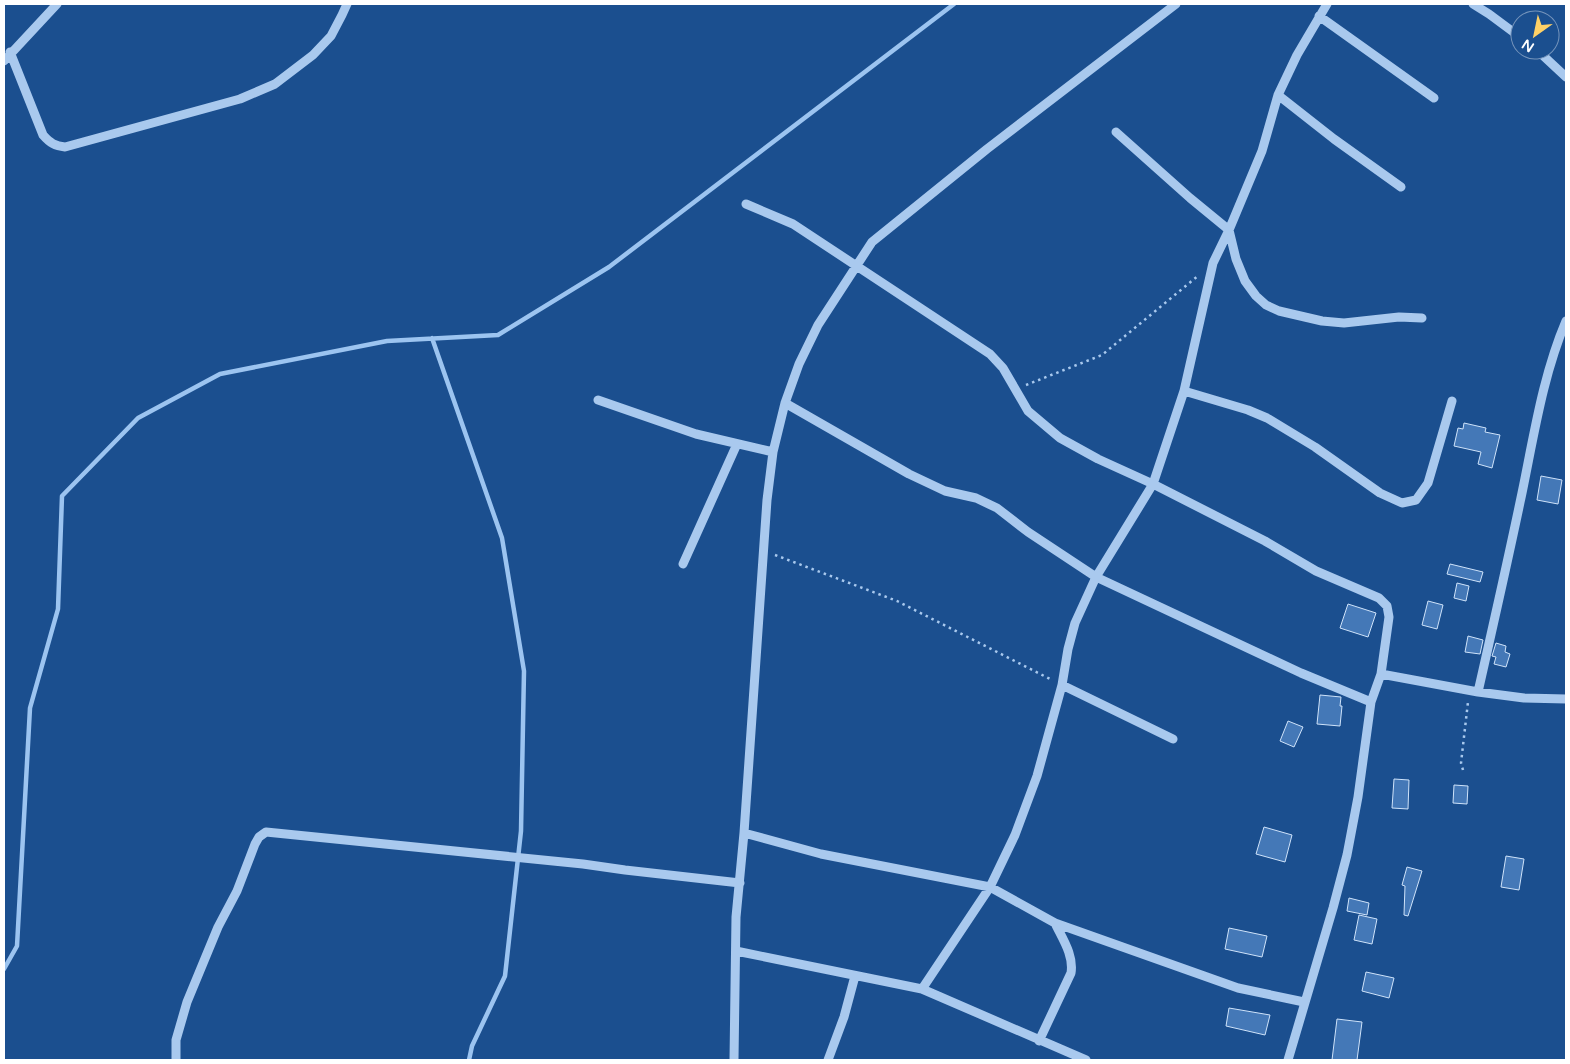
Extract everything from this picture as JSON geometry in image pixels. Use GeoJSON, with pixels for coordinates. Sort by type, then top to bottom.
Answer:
{"type":"FeatureCollection","features":[{"type":"Feature","properties":{"kind":"street"},"geometry":{"type":"LineString","coordinates":[[4,61],[10,52],[57,4]]}},
{"type":"Feature","properties":{"kind":"street"},"geometry":{"type":"LineString","coordinates":[[10,52],[43,135],[56,146],[65,147],[240,99],[274,84],[313,55],[331,36],[347,4]]}},
{"type":"Feature","properties":{"kind":"street"},"geometry":{"type":"LineString","coordinates":[[734,1060],[736,917],[744,833],[763,550],[773,452],[785,403],[799,364],[814,333],[872,242],[936,189],[1176,4]]}},
{"type":"Feature","properties":{"kind":"street"},"geometry":{"type":"LineString","coordinates":[[922,989],[990,887],[1015,835],[1037,776],[1062,685],[1068,649],[1075,623],[1096,577],[1153,484],[1184,391],[1213,263],[1262,151],[1278,95],[1327,4]]}},
{"type":"Feature","properties":{"kind":"street"},"geometry":{"type":"LineString","coordinates":[[1472,4],[1510,30]]}},
{"type":"Feature","properties":{"kind":"street"},"geometry":{"type":"LineString","coordinates":[[1319,16],[1434,98]]}},
{"type":"Feature","properties":{"kind":"street"},"geometry":{"type":"LineString","coordinates":[[1548,60],[1566,77]]}},
{"type":"Feature","properties":{"kind":"street"},"geometry":{"type":"LineString","coordinates":[[1278,95],[1334,139],[1401,187]]}},
{"type":"Feature","properties":{"kind":"street"},"geometry":{"type":"LineString","coordinates":[[1116,132],[1229,230],[1236,260],[1245,281],[1256,296],[1266,305],[1279,311],[1322,322],[1344,323],[1399,317],[1422,318]]}},
{"type":"Feature","properties":{"kind":"street"},"geometry":{"type":"LineString","coordinates":[[746,204],[793,224],[990,354],[1003,368],[1028,411],[1060,438],[1098,459],[1153,484],[1265,542],[1316,571],[1379,598],[1387,606],[1389,617],[1381,674],[1371,702],[1358,797],[1347,854],[1288,1060]]}},
{"type":"Feature","properties":{"kind":"street"},"geometry":{"type":"LineString","coordinates":[[1474,692],[1506,568],[1554,350],[1566,321]]}},
{"type":"Feature","properties":{"kind":"street"},"geometry":{"type":"LineString","coordinates":[[1184,391],[1248,410],[1267,418],[1315,448],[1380,493],[1402,503],[1416,500],[1428,483],[1452,401]]}},
{"type":"Feature","properties":{"kind":"street"},"geometry":{"type":"LineString","coordinates":[[598,400],[696,434],[773,452]]}},
{"type":"Feature","properties":{"kind":"street"},"geometry":{"type":"LineString","coordinates":[[785,403],[910,474],[945,491],[976,498],[997,508],[1028,532],[1096,577],[1301,673],[1371,702]]}},
{"type":"Feature","properties":{"kind":"street"},"geometry":{"type":"LineString","coordinates":[[683,564],[737,444]]}},
{"type":"Feature","properties":{"kind":"street"},"geometry":{"type":"LineString","coordinates":[[1381,674],[1474,692],[1524,698],[1566,699]]}},
{"type":"Feature","properties":{"kind":"street"},"geometry":{"type":"LineString","coordinates":[[1062,685],[1173,739]]}},
{"type":"Feature","properties":{"kind":"street"},"geometry":{"type":"LineString","coordinates":[[176,1060],[176,1040],[196,978],[221,919],[237,891],[255,844],[259,837],[266,832],[582,864],[740,883]]}},
{"type":"Feature","properties":{"kind":"street"},"geometry":{"type":"LineString","coordinates":[[744,833],[821,854],[990,887],[1055,923],[1238,988],[1304,1002]]}},
{"type":"Feature","properties":{"kind":"street"},"geometry":{"type":"LineString","coordinates":[[1039,1041],[1071,972],[1070,954],[1055,923]]}},
{"type":"Feature","properties":{"kind":"street"},"geometry":{"type":"LineString","coordinates":[[736,951],[922,989],[1086,1060]]}},
{"type":"Feature","properties":{"kind":"street"},"geometry":{"type":"LineString","coordinates":[[828,1060],[844,1017],[855,976]]}},
{"type":"Feature","properties":{"kind":"path"},"geometry":{"type":"LineString","coordinates":[[1015,389],[1102,355],[1213,263]]}},
{"type":"Feature","properties":{"kind":"path"},"geometry":{"type":"LineString","coordinates":[[763,550],[897,601],[1062,685]]}},
{"type":"Feature","properties":{"kind":"path"},"geometry":{"type":"LineString","coordinates":[[1463,770],[1462,763],[1474,692]]}},
{"type":"Feature","properties":{"kind":"building"},"geometry":{"type":"Polygon","coordinates":[[[1464,423],[1486,428],[1485,432],[1500,435],[1492,468],[1478,464],[1481,452],[1454,446],[1458,428],[1463,429],[1464,423]]]}},
{"type":"Feature","properties":{"kind":"building"},"geometry":{"type":"Polygon","coordinates":[[[1541,476],[1562,480],[1558,504],[1537,500],[1541,476]]]}},
{"type":"Feature","properties":{"kind":"building"},"geometry":{"type":"Polygon","coordinates":[[[1450,564],[1483,572],[1480,582],[1447,574],[1450,564]]]}},
{"type":"Feature","properties":{"kind":"building"},"geometry":{"type":"Polygon","coordinates":[[[1457,583],[1469,586],[1466,601],[1454,598],[1457,583]]]}},
{"type":"Feature","properties":{"kind":"building"},"geometry":{"type":"Polygon","coordinates":[[[1428,601],[1443,605],[1437,629],[1422,625],[1428,601]]]}},
{"type":"Feature","properties":{"kind":"building"},"geometry":{"type":"Polygon","coordinates":[[[1348,604],[1376,613],[1368,637],[1340,628],[1348,604]]]}},
{"type":"Feature","properties":{"kind":"building"},"geometry":{"type":"Polygon","coordinates":[[[1468,636],[1483,640],[1480,654],[1465,652],[1468,636]]]}},
{"type":"Feature","properties":{"kind":"building"},"geometry":{"type":"Polygon","coordinates":[[[1496,643],[1506,646],[1505,652],[1510,654],[1506,667],[1494,664],[1496,657],[1492,656],[1496,643]]]}},
{"type":"Feature","properties":{"kind":"building"},"geometry":{"type":"Polygon","coordinates":[[[1320,695],[1341,697],[1340,726],[1317,724],[1320,695]]]}},
{"type":"Feature","properties":{"kind":"building"},"geometry":{"type":"Polygon","coordinates":[[[1288,721],[1303,727],[1294,747],[1280,741],[1288,721]]]}},
{"type":"Feature","properties":{"kind":"building"},"geometry":{"type":"Polygon","coordinates":[[[1394,779],[1409,780],[1408,809],[1392,808],[1394,779]]]}},
{"type":"Feature","properties":{"kind":"building"},"geometry":{"type":"Polygon","coordinates":[[[1454,785],[1468,786],[1467,804],[1453,803],[1454,785]]]}},
{"type":"Feature","properties":{"kind":"building"},"geometry":{"type":"Polygon","coordinates":[[[1264,827],[1292,835],[1285,862],[1256,854],[1264,827]]]}},
{"type":"Feature","properties":{"kind":"building"},"geometry":{"type":"Polygon","coordinates":[[[1506,856],[1524,859],[1519,890],[1501,887],[1506,856]]]}},
{"type":"Feature","properties":{"kind":"building"},"geometry":{"type":"Polygon","coordinates":[[[1407,867],[1422,871],[1408,916],[1404,915],[1405,886],[1402,885],[1407,867]]]}},
{"type":"Feature","properties":{"kind":"building"},"geometry":{"type":"Polygon","coordinates":[[[1349,898],[1369,903],[1367,915],[1347,911],[1349,898]]]}},
{"type":"Feature","properties":{"kind":"building"},"geometry":{"type":"Polygon","coordinates":[[[1359,915],[1377,919],[1372,944],[1354,940],[1359,915]]]}},
{"type":"Feature","properties":{"kind":"building"},"geometry":{"type":"Polygon","coordinates":[[[1229,928],[1267,936],[1262,957],[1225,949],[1229,928]]]}},
{"type":"Feature","properties":{"kind":"building"},"geometry":{"type":"Polygon","coordinates":[[[1366,972],[1394,978],[1389,998],[1362,991],[1366,972]]]}},
{"type":"Feature","properties":{"kind":"building"},"geometry":{"type":"Polygon","coordinates":[[[1229,1008],[1270,1015],[1265,1035],[1226,1026],[1229,1008]]]}},
{"type":"Feature","properties":{"kind":"building"},"geometry":{"type":"Polygon","coordinates":[[[1337,1019],[1362,1022],[1357,1060],[1332,1060],[1337,1019]]]}},
{"type":"Feature","properties":{"kind":"waterway"},"geometry":{"type":"LineString","coordinates":[[4,969],[17,946],[30,708],[58,609],[62,496],[138,418],[220,374],[387,341],[498,335],[609,267],[954,4]]}},
{"type":"Feature","properties":{"kind":"waterway"},"geometry":{"type":"LineString","coordinates":[[432,338],[502,538],[524,671],[521,831],[505,976],[472,1046],[469,1060]]}}]}
